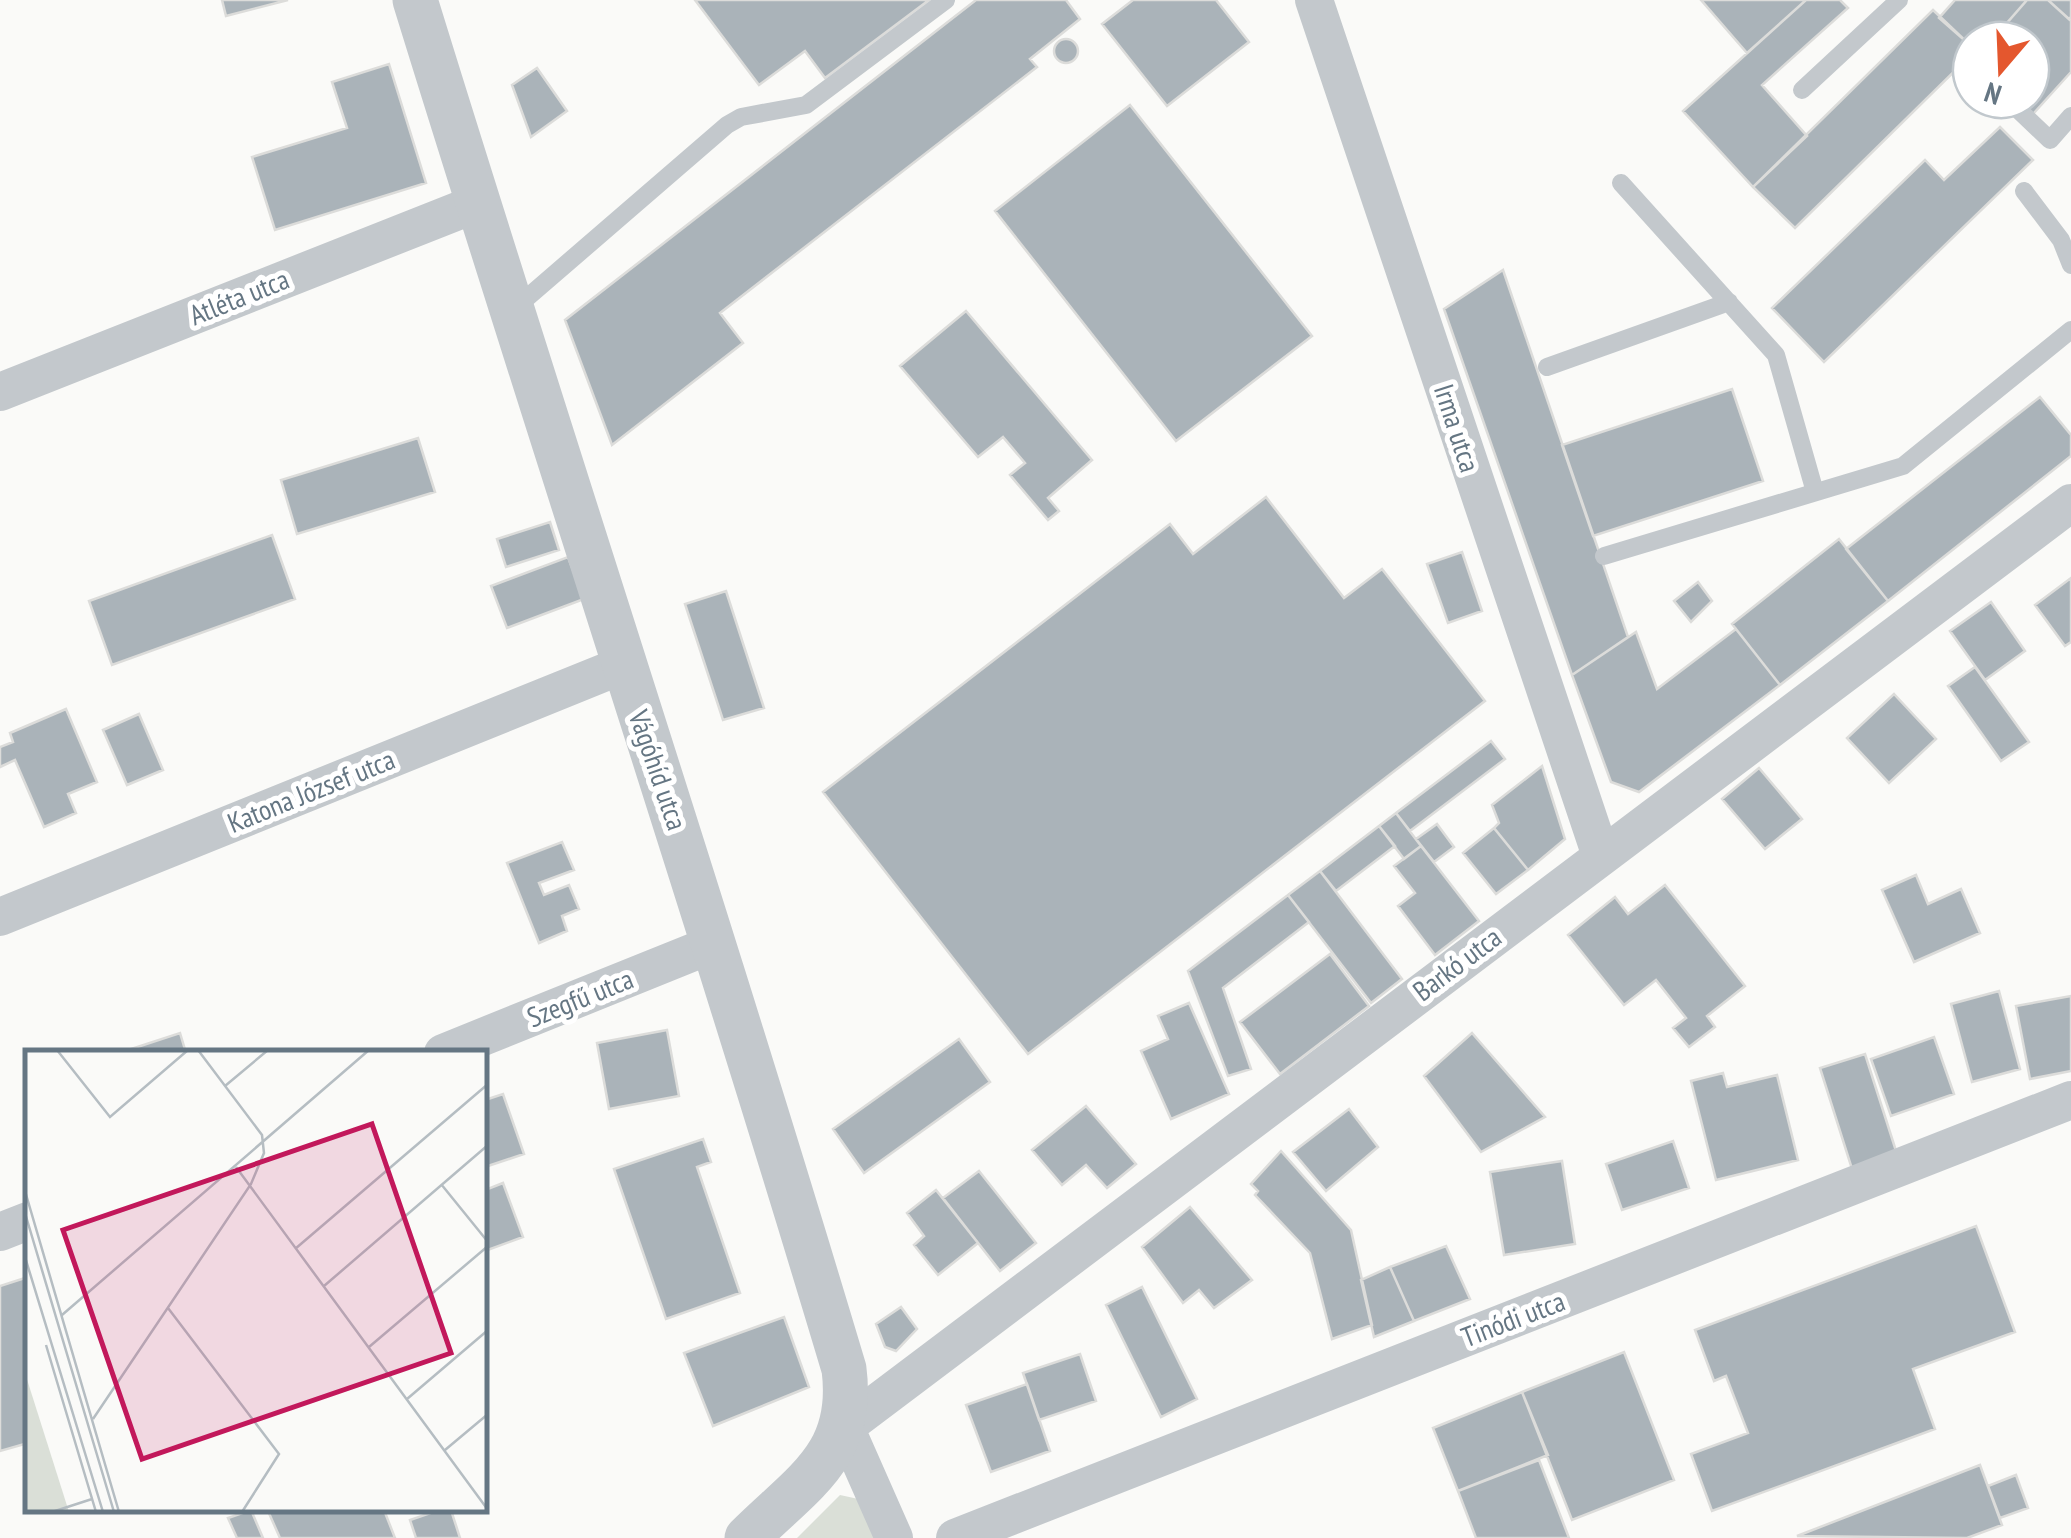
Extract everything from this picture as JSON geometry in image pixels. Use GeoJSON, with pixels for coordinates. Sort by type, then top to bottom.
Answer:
{"type":"FeatureCollection","features":[{"type":"Feature","properties":{"kind":"street","name":"Vágóhíd utca"},"geometry":{"type":"LineString","coordinates":[[415,0],[622,665],[716,943],[844,1369],[844,1427],[894,1538]]}},
{"type":"Feature","properties":{"kind":"street","name":"Irma utca"},"geometry":{"type":"LineString","coordinates":[[1314,0],[1527,595],[1601,856]]}},
{"type":"Feature","properties":{"kind":"street","name":"Atléta utca"},"geometry":{"type":"LineString","coordinates":[[0,392],[478,203]]}},
{"type":"Feature","properties":{"kind":"street","name":"Barkó utca"},"geometry":{"type":"LineString","coordinates":[[844,1427],[2071,503]]}},
{"type":"Feature","properties":{"kind":"street","name":"Katona József utca"},"geometry":{"type":"LineString","coordinates":[[0,917],[622,665]]}},
{"type":"Feature","properties":{"kind":"street","name":"Szegfű utca"},"geometry":{"type":"LineString","coordinates":[[450,1050],[716,943]]}},
{"type":"Feature","properties":{"kind":"street","name":"Tinódi utca"},"geometry":{"type":"LineString","coordinates":[[955,1538],[2071,1100]]}},
{"type":"Feature","properties":{"kind":"street"},"geometry":{"type":"LineString","coordinates":[[0,1232],[25,1221]]}},
{"type":"Feature","properties":{"kind":"street"},"geometry":{"type":"LineString","coordinates":[[747,1538],[826,1459],[844,1427]]}},
{"type":"Feature","properties":{"kind":"lane"},"geometry":{"type":"LineString","coordinates":[[512,311],[727,124],[741,117],[806,105],[946,0]]}},
{"type":"Feature","properties":{"kind":"lane"},"geometry":{"type":"LineString","coordinates":[[1802,90],[1899,0]]}},
{"type":"Feature","properties":{"kind":"lane"},"geometry":{"type":"LineString","coordinates":[[2029,120],[2050,140],[2071,116]]}},
{"type":"Feature","properties":{"kind":"lane"},"geometry":{"type":"LineString","coordinates":[[1621,184],[1776,355],[1815,492]]}},
{"type":"Feature","properties":{"kind":"lane"},"geometry":{"type":"LineString","coordinates":[[2024,191],[2061,240],[2071,264]]}},
{"type":"Feature","properties":{"kind":"lane"},"geometry":{"type":"LineString","coordinates":[[1547,367],[1728,302]]}},
{"type":"Feature","properties":{"kind":"lane"},"geometry":{"type":"LineString","coordinates":[[1604,556],[1903,466],[2071,330]]}},
{"type":"Feature","properties":{"kind":"shaded area"},"geometry":{"type":"Polygon","coordinates":[[[840,1495],[863,1500],[881,1538],[797,1538],[840,1495]]]}},
{"type":"Feature","properties":{"kind":"building"},"geometry":{"type":"Polygon","coordinates":[[[222,0],[288,0],[226,16],[222,0]]]}},
{"type":"Feature","properties":{"kind":"building"},"geometry":{"type":"Polygon","coordinates":[[[695,0],[929,0],[825,78],[805,51],[759,85],[695,0]]]}},
{"type":"Feature","properties":{"kind":"building"},"geometry":{"type":"Polygon","coordinates":[[[976,0],[1066,0],[1080,19],[1030,59],[1037,67],[720,313],[743,343],[612,445],[565,320],[976,0]]]}},
{"type":"Feature","properties":{"kind":"building"},"geometry":{"type":"Polygon","coordinates":[[[1133,0],[1216,0],[1249,42],[1167,106],[1102,24],[1133,0]]]}},
{"type":"Feature","properties":{"kind":"building"},"geometry":{"type":"Polygon","coordinates":[[[1701,0],[1806,0],[1747,53],[1701,0]]]}},
{"type":"Feature","properties":{"kind":"building"},"geometry":{"type":"Polygon","coordinates":[[[1806,0],[1840,0],[1848,8],[1762,85],[1807,136],[1753,187],[1683,111],[1806,0]]]}},
{"type":"Feature","properties":{"kind":"building"},"geometry":{"type":"Polygon","coordinates":[[[1955,0],[2027,0],[2010,20],[1951,20],[1951,28],[1939,18],[1955,0]]]}},
{"type":"Feature","properties":{"kind":"building"},"geometry":{"type":"Polygon","coordinates":[[[2027,0],[2048,0],[2071,21],[2071,72],[2051,94],[2051,20],[2010,20],[2027,0]]]}},
{"type":"Feature","properties":{"kind":"building"},"geometry":{"type":"Polygon","coordinates":[[[2048,0],[2071,0],[2071,17],[2069,19],[2048,0]]]}},
{"type":"Feature","properties":{"kind":"building"},"geometry":{"type":"Polygon","coordinates":[[[1933,10],[1951,27],[1951,75],[1795,228],[1753,187],[1933,10]]]}},
{"type":"Feature","properties":{"kind":"building"},"geometry":{"type":"Polygon","coordinates":[[[1066,39],[1075,42],[1075,60],[1066,63],[1057,60],[1054,51],[1057,42],[1066,39]]]}},
{"type":"Feature","properties":{"kind":"building"},"geometry":{"type":"Polygon","coordinates":[[[389,64],[426,183],[275,230],[252,157],[347,128],[332,82],[389,64]]]}},
{"type":"Feature","properties":{"kind":"building"},"geometry":{"type":"Polygon","coordinates":[[[537,68],[567,111],[531,137],[512,85],[537,68]]]}},
{"type":"Feature","properties":{"kind":"building"},"geometry":{"type":"Polygon","coordinates":[[[1130,105],[1312,336],[1176,441],[995,211],[1130,105]]]}},
{"type":"Feature","properties":{"kind":"building"},"geometry":{"type":"Polygon","coordinates":[[[2000,127],[2033,160],[1824,362],[1772,308],[1925,160],[1944,180],[2000,127]]]}},
{"type":"Feature","properties":{"kind":"building"},"geometry":{"type":"Polygon","coordinates":[[[1503,270],[1628,637],[1572,675],[1444,309],[1503,270]]]}},
{"type":"Feature","properties":{"kind":"building"},"geometry":{"type":"Polygon","coordinates":[[[966,311],[1092,460],[1048,498],[1059,511],[1048,520],[1010,475],[1025,463],[1003,437],[978,457],[900,366],[966,311]]]}},
{"type":"Feature","properties":{"kind":"building"},"geometry":{"type":"Polygon","coordinates":[[[1732,389],[1763,481],[1593,536],[1562,445],[1732,389]]]}},
{"type":"Feature","properties":{"kind":"building"},"geometry":{"type":"Polygon","coordinates":[[[2040,397],[2071,435],[2071,456],[1888,601],[1846,549],[2040,397]]]}},
{"type":"Feature","properties":{"kind":"building"},"geometry":{"type":"Polygon","coordinates":[[[418,438],[435,492],[297,534],[281,480],[418,438]]]}},
{"type":"Feature","properties":{"kind":"building"},"geometry":{"type":"Polygon","coordinates":[[[1266,497],[1344,598],[1382,569],[1485,701],[1028,1054],[823,792],[1170,524],[1193,554],[1266,497]]]}},
{"type":"Feature","properties":{"kind":"building"},"geometry":{"type":"Polygon","coordinates":[[[550,522],[559,550],[506,567],[497,539],[550,522]]]}},
{"type":"Feature","properties":{"kind":"building"},"geometry":{"type":"Polygon","coordinates":[[[272,535],[295,599],[112,665],[89,601],[272,535]]]}},
{"type":"Feature","properties":{"kind":"building"},"geometry":{"type":"Polygon","coordinates":[[[1839,539],[1888,601],[1780,685],[1732,624],[1839,539]]]}},
{"type":"Feature","properties":{"kind":"building"},"geometry":{"type":"Polygon","coordinates":[[[1462,552],[1482,611],[1448,623],[1427,564],[1462,552]]]}},
{"type":"Feature","properties":{"kind":"building"},"geometry":{"type":"Polygon","coordinates":[[[568,557],[584,599],[507,628],[491,586],[568,557]]]}},
{"type":"Feature","properties":{"kind":"building"},"geometry":{"type":"Polygon","coordinates":[[[2071,578],[2071,642],[2065,646],[2035,605],[2071,578]]]}},
{"type":"Feature","properties":{"kind":"building"},"geometry":{"type":"Polygon","coordinates":[[[1698,582],[1712,601],[1691,622],[1674,601],[1698,582]]]}},
{"type":"Feature","properties":{"kind":"building"},"geometry":{"type":"Polygon","coordinates":[[[726,591],[764,708],[723,720],[685,604],[726,591]]]}},
{"type":"Feature","properties":{"kind":"building"},"geometry":{"type":"Polygon","coordinates":[[[1991,602],[2025,651],[1985,680],[1950,631],[1991,602]]]}},
{"type":"Feature","properties":{"kind":"building"},"geometry":{"type":"Polygon","coordinates":[[[1736,629],[1780,685],[1639,792],[1611,782],[1572,675],[1636,632],[1657,689],[1736,629]]]}},
{"type":"Feature","properties":{"kind":"building"},"geometry":{"type":"Polygon","coordinates":[[[1975,667],[2029,742],[2001,761],[1948,686],[1975,667]]]}},
{"type":"Feature","properties":{"kind":"building"},"geometry":{"type":"Polygon","coordinates":[[[1894,694],[1936,739],[1889,783],[1847,738],[1894,694]]]}},
{"type":"Feature","properties":{"kind":"building"},"geometry":{"type":"Polygon","coordinates":[[[66,709],[97,782],[68,794],[76,813],[44,827],[15,760],[0,767],[0,747],[13,742],[10,733],[66,709]]]}},
{"type":"Feature","properties":{"kind":"building"},"geometry":{"type":"Polygon","coordinates":[[[139,714],[163,770],[127,785],[103,730],[139,714]]]}},
{"type":"Feature","properties":{"kind":"building"},"geometry":{"type":"Polygon","coordinates":[[[1491,741],[1505,759],[1410,831],[1396,813],[1491,741]]]}},
{"type":"Feature","properties":{"kind":"building"},"geometry":{"type":"Polygon","coordinates":[[[1542,766],[1565,839],[1528,870],[1494,828],[1499,823],[1492,805],[1542,766]]]}},
{"type":"Feature","properties":{"kind":"building"},"geometry":{"type":"Polygon","coordinates":[[[1759,768],[1802,819],[1765,849],[1722,799],[1759,768]]]}},
{"type":"Feature","properties":{"kind":"building"},"geometry":{"type":"Polygon","coordinates":[[[1396,813],[1421,846],[1404,859],[1379,826],[1396,813]]]}},
{"type":"Feature","properties":{"kind":"building"},"geometry":{"type":"Polygon","coordinates":[[[1437,824],[1454,847],[1434,862],[1416,839],[1437,824]]]}},
{"type":"Feature","properties":{"kind":"building"},"geometry":{"type":"Polygon","coordinates":[[[1379,826],[1395,846],[1336,891],[1320,871],[1379,826]]]}},
{"type":"Feature","properties":{"kind":"building"},"geometry":{"type":"Polygon","coordinates":[[[1494,828],[1528,870],[1496,894],[1463,853],[1494,828]]]}},
{"type":"Feature","properties":{"kind":"building"},"geometry":{"type":"Polygon","coordinates":[[[562,842],[574,870],[539,883],[544,895],[569,885],[579,909],[562,916],[567,931],[539,943],[507,863],[562,842]]]}},
{"type":"Feature","properties":{"kind":"building"},"geometry":{"type":"Polygon","coordinates":[[[1421,846],[1479,921],[1435,955],[1398,906],[1415,893],[1394,866],[1421,846]]]}},
{"type":"Feature","properties":{"kind":"building"},"geometry":{"type":"Polygon","coordinates":[[[1320,871],[1402,979],[1371,1003],[1288,895],[1320,871]]]}},
{"type":"Feature","properties":{"kind":"building"},"geometry":{"type":"Polygon","coordinates":[[[1916,875],[1928,904],[1961,889],[1980,933],[1914,962],[1882,890],[1916,875]]]}},
{"type":"Feature","properties":{"kind":"building"},"geometry":{"type":"Polygon","coordinates":[[[1665,885],[1745,986],[1707,1016],[1715,1027],[1689,1047],[1673,1028],[1686,1018],[1656,980],[1624,1005],[1568,935],[1615,897],[1628,914],[1665,885]]]}},
{"type":"Feature","properties":{"kind":"building"},"geometry":{"type":"Polygon","coordinates":[[[1288,895],[1309,922],[1223,988],[1251,1069],[1228,1076],[1188,971],[1288,895]]]}},
{"type":"Feature","properties":{"kind":"building"},"geometry":{"type":"Polygon","coordinates":[[[1330,954],[1369,1006],[1280,1074],[1240,1022],[1330,954]]]}},
{"type":"Feature","properties":{"kind":"building"},"geometry":{"type":"Polygon","coordinates":[[[1999,991],[2020,1069],[1972,1082],[1951,1004],[1999,991]]]}},
{"type":"Feature","properties":{"kind":"building"},"geometry":{"type":"Polygon","coordinates":[[[2071,996],[2071,1071],[2030,1079],[2016,1006],[2071,996]]]}},
{"type":"Feature","properties":{"kind":"building"},"geometry":{"type":"Polygon","coordinates":[[[1189,1003],[1229,1094],[1171,1119],[1141,1051],[1168,1039],[1158,1016],[1189,1003]]]}},
{"type":"Feature","properties":{"kind":"building"},"geometry":{"type":"Polygon","coordinates":[[[667,1030],[679,1096],[609,1109],[597,1043],[667,1030]]]}},
{"type":"Feature","properties":{"kind":"building"},"geometry":{"type":"Polygon","coordinates":[[[180,1033],[185,1050],[128,1050],[180,1033]]]}},
{"type":"Feature","properties":{"kind":"building"},"geometry":{"type":"Polygon","coordinates":[[[1472,1033],[1545,1117],[1481,1152],[1424,1076],[1472,1033]]]}},
{"type":"Feature","properties":{"kind":"building"},"geometry":{"type":"Polygon","coordinates":[[[1934,1037],[1954,1094],[1891,1116],[1871,1059],[1934,1037]]]}},
{"type":"Feature","properties":{"kind":"building"},"geometry":{"type":"Polygon","coordinates":[[[959,1039],[990,1082],[864,1173],[833,1129],[959,1039]]]}},
{"type":"Feature","properties":{"kind":"building"},"geometry":{"type":"Polygon","coordinates":[[[1865,1054],[1897,1154],[1852,1169],[1820,1068],[1865,1054]]]}},
{"type":"Feature","properties":{"kind":"building"},"geometry":{"type":"Polygon","coordinates":[[[1723,1073],[1727,1087],[1777,1075],[1798,1160],[1716,1180],[1691,1081],[1723,1073]]]}},
{"type":"Feature","properties":{"kind":"building"},"geometry":{"type":"Polygon","coordinates":[[[503,1094],[524,1154],[488,1166],[488,1099],[503,1094]]]}},
{"type":"Feature","properties":{"kind":"building"},"geometry":{"type":"Polygon","coordinates":[[[1086,1106],[1136,1164],[1107,1188],[1086,1165],[1062,1185],[1032,1150],[1086,1106]]]}},
{"type":"Feature","properties":{"kind":"building"},"geometry":{"type":"Polygon","coordinates":[[[1349,1109],[1378,1147],[1326,1191],[1293,1152],[1349,1109]]]}},
{"type":"Feature","properties":{"kind":"building"},"geometry":{"type":"Polygon","coordinates":[[[703,1139],[711,1162],[697,1167],[740,1293],[666,1319],[614,1169],[703,1139]]]}},
{"type":"Feature","properties":{"kind":"building"},"geometry":{"type":"Polygon","coordinates":[[[1673,1141],[1689,1188],[1622,1210],[1606,1164],[1673,1141]]]}},
{"type":"Feature","properties":{"kind":"building"},"geometry":{"type":"Polygon","coordinates":[[[1281,1151],[1351,1230],[1372,1325],[1332,1339],[1310,1253],[1255,1195],[1258,1191],[1251,1184],[1281,1151]]]}},
{"type":"Feature","properties":{"kind":"building"},"geometry":{"type":"Polygon","coordinates":[[[1562,1161],[1575,1244],[1504,1255],[1490,1172],[1562,1161]]]}},
{"type":"Feature","properties":{"kind":"building"},"geometry":{"type":"Polygon","coordinates":[[[979,1171],[1036,1243],[1000,1271],[943,1198],[979,1171]]]}},
{"type":"Feature","properties":{"kind":"building"},"geometry":{"type":"Polygon","coordinates":[[[503,1183],[523,1237],[488,1250],[488,1189],[503,1183]]]}},
{"type":"Feature","properties":{"kind":"building"},"geometry":{"type":"Polygon","coordinates":[[[936,1190],[978,1243],[938,1275],[914,1245],[924,1236],[907,1213],[936,1190]]]}},
{"type":"Feature","properties":{"kind":"building"},"geometry":{"type":"Polygon","coordinates":[[[1190,1207],[1252,1280],[1214,1308],[1199,1290],[1183,1303],[1142,1247],[1190,1207]]]}},
{"type":"Feature","properties":{"kind":"building"},"geometry":{"type":"Polygon","coordinates":[[[1976,1226],[2015,1332],[1913,1369],[1935,1429],[1712,1511],[1691,1454],[1748,1433],[1726,1376],[1714,1381],[1695,1330],[1976,1226]]]}},
{"type":"Feature","properties":{"kind":"building"},"geometry":{"type":"Polygon","coordinates":[[[1446,1246],[1470,1299],[1414,1321],[1390,1267],[1446,1246]]]}},
{"type":"Feature","properties":{"kind":"building"},"geometry":{"type":"Polygon","coordinates":[[[1390,1267],[1414,1321],[1374,1337],[1361,1280],[1390,1267]]]}},
{"type":"Feature","properties":{"kind":"building"},"geometry":{"type":"Polygon","coordinates":[[[25,1278],[25,1444],[0,1451],[0,1286],[25,1278]]]}},
{"type":"Feature","properties":{"kind":"building"},"geometry":{"type":"Polygon","coordinates":[[[1142,1287],[1197,1399],[1161,1417],[1106,1305],[1142,1287]]]}},
{"type":"Feature","properties":{"kind":"building"},"geometry":{"type":"Polygon","coordinates":[[[901,1307],[917,1329],[896,1351],[885,1347],[876,1324],[901,1307]]]}},
{"type":"Feature","properties":{"kind":"building"},"geometry":{"type":"Polygon","coordinates":[[[784,1317],[809,1387],[713,1426],[684,1353],[784,1317]]]}},
{"type":"Feature","properties":{"kind":"building"},"geometry":{"type":"Polygon","coordinates":[[[1624,1352],[1674,1480],[1572,1520],[1522,1392],[1624,1352]]]}},
{"type":"Feature","properties":{"kind":"building"},"geometry":{"type":"Polygon","coordinates":[[[1080,1354],[1096,1401],[1039,1420],[1023,1373],[1080,1354]]]}},
{"type":"Feature","properties":{"kind":"building"},"geometry":{"type":"Polygon","coordinates":[[[1027,1384],[1050,1451],[991,1472],[966,1405],[1027,1384]]]}},
{"type":"Feature","properties":{"kind":"building"},"geometry":{"type":"Polygon","coordinates":[[[1522,1392],[1548,1455],[1458,1491],[1433,1428],[1522,1392]]]}},
{"type":"Feature","properties":{"kind":"building"},"geometry":{"type":"Polygon","coordinates":[[[1539,1460],[1569,1538],[1476,1538],[1458,1491],[1539,1460]]]}},
{"type":"Feature","properties":{"kind":"building"},"geometry":{"type":"Polygon","coordinates":[[[1980,1465],[2002,1525],[1967,1538],[1797,1536],[1980,1465]]]}},
{"type":"Feature","properties":{"kind":"building"},"geometry":{"type":"Polygon","coordinates":[[[2016,1475],[2028,1508],[2000,1518],[1988,1486],[2016,1475]]]}},
{"type":"Feature","properties":{"kind":"building"},"geometry":{"type":"Polygon","coordinates":[[[252,1513],[263,1538],[237,1538],[228,1518],[252,1513]]]}},
{"type":"Feature","properties":{"kind":"building"},"geometry":{"type":"Polygon","coordinates":[[[269,1513],[385,1513],[395,1538],[280,1538],[269,1513]]]}},
{"type":"Feature","properties":{"kind":"building"},"geometry":{"type":"Polygon","coordinates":[[[430,1513],[452,1513],[460,1538],[416,1538],[410,1520],[430,1513]]]}}]}
